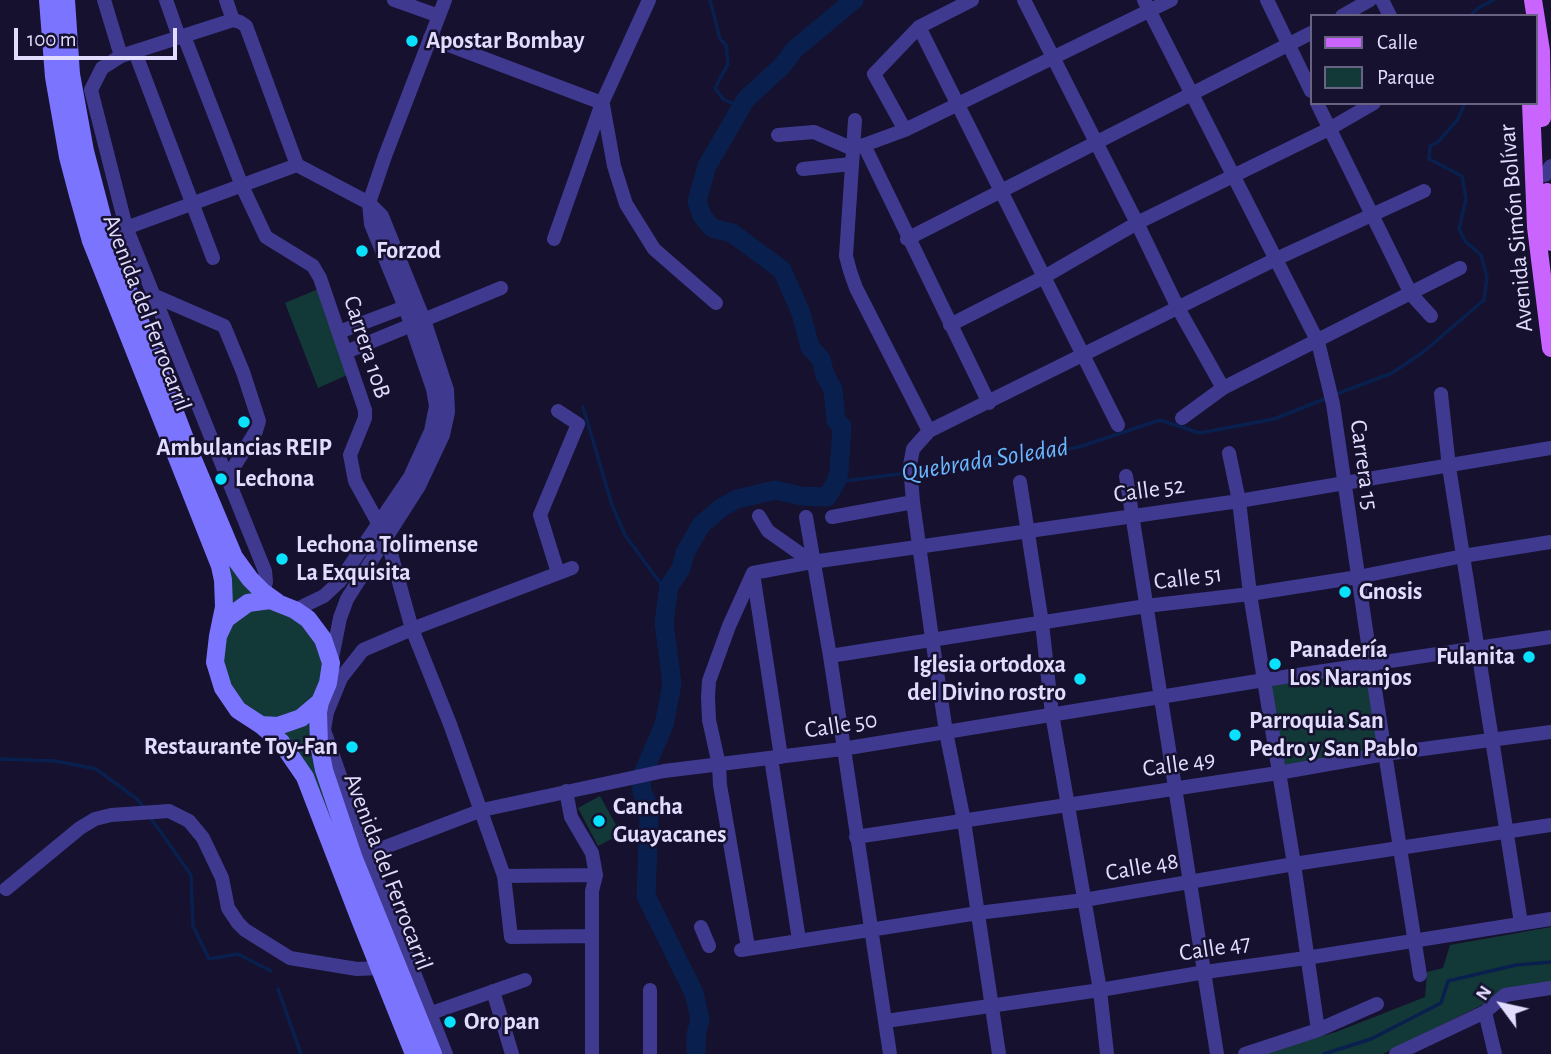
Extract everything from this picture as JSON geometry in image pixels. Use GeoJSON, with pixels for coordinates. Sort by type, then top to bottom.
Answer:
{"type":"FeatureCollection","features":[{"type":"Feature","properties":{"kind":"main road","name":"Avenida del Ferrocarril"},"geometry":{"type":"LineString","coordinates":[[48,0],[54,77],[68,157],[78,195],[91,241],[220,566],[224,599],[218,636]]}},
{"type":"Feature","properties":{"kind":"main road","name":"Avenida del Ferrocarril"},"geometry":{"type":"LineString","coordinates":[[66,0],[71,74],[85,151],[107,235],[228,543],[241,568],[270,597]]}},
{"type":"Feature","properties":{"kind":"main road","name":"Avenida Simón Bolívar"},"geometry":{"type":"LineString","coordinates":[[1537,26],[1541,51],[1542,112],[1536,226],[1551,348]]}},
{"type":"Feature","properties":{"kind":"main road","name":"Avenida Simón Bolívar"},"geometry":{"type":"LineString","coordinates":[[1542,112],[1551,242]]}},
{"type":"Feature","properties":{"kind":"main road"},"geometry":{"type":"LineString","coordinates":[[270,597],[309,619],[327,647],[331,663],[328,683],[320,702],[308,714],[294,722],[278,726],[261,725],[238,710],[223,688],[215,662],[218,636],[226,619],[239,607],[270,597]]}},
{"type":"Feature","properties":{"kind":"main road","name":"Avenida del Ferrocarril"},"geometry":{"type":"LineString","coordinates":[[320,702],[319,744],[324,770],[424,1016],[433,1054]]}},
{"type":"Feature","properties":{"kind":"main road","name":"Avenida del Ferrocarril"},"geometry":{"type":"LineString","coordinates":[[261,725],[281,742],[305,776],[414,1054]]}},
{"type":"Feature","properties":{"kind":"street"},"geometry":{"type":"LineString","coordinates":[[104,0],[213,258]]}},
{"type":"Feature","properties":{"kind":"street","name":"Carrera 10B"},"geometry":{"type":"LineString","coordinates":[[166,0],[242,186],[266,237],[313,267],[320,278],[365,410],[365,418],[350,454],[355,481],[387,539],[412,629],[482,810],[504,876],[512,937],[591,936]]}},
{"type":"Feature","properties":{"kind":"street"},"geometry":{"type":"LineString","coordinates":[[226,0],[233,20]]}},
{"type":"Feature","properties":{"kind":"street"},"geometry":{"type":"LineString","coordinates":[[394,0],[439,16]]}},
{"type":"Feature","properties":{"kind":"street"},"geometry":{"type":"LineString","coordinates":[[418,323],[405,307],[371,224],[369,203],[445,0]]}},
{"type":"Feature","properties":{"kind":"street"},"geometry":{"type":"LineString","coordinates":[[554,239],[602,103],[649,0]]}},
{"type":"Feature","properties":{"kind":"street"},"geometry":{"type":"LineString","coordinates":[[905,130],[874,74],[919,27],[972,0]]}},
{"type":"Feature","properties":{"kind":"street"},"geometry":{"type":"LineString","coordinates":[[1024,0],[1178,308],[1223,388]]}},
{"type":"Feature","properties":{"kind":"street"},"geometry":{"type":"LineString","coordinates":[[803,169],[856,153],[1053,59],[1147,6],[1171,0]]}},
{"type":"Feature","properties":{"kind":"street"},"geometry":{"type":"LineString","coordinates":[[1267,0],[1310,89]]}},
{"type":"Feature","properties":{"kind":"street"},"geometry":{"type":"LineString","coordinates":[[1346,14],[1370,0]]}},
{"type":"Feature","properties":{"kind":"street","name":"Carrera 15"},"geometry":{"type":"LineString","coordinates":[[1147,6],[1318,342],[1333,404],[1357,577],[1420,975]]}},
{"type":"Feature","properties":{"kind":"street"},"geometry":{"type":"LineString","coordinates":[[270,597],[265,571],[126,227],[91,90],[102,68],[128,54],[233,20],[246,26],[296,165],[369,203],[382,216],[418,323],[436,406],[437,433],[419,486],[347,599],[340,618],[331,663]]}},
{"type":"Feature","properties":{"kind":"street"},"geometry":{"type":"LineString","coordinates":[[919,27],[1118,425]]}},
{"type":"Feature","properties":{"kind":"street"},"geometry":{"type":"LineString","coordinates":[[908,239],[1310,34]]}},
{"type":"Feature","properties":{"kind":"street"},"geometry":{"type":"LineString","coordinates":[[430,37],[602,103]]}},
{"type":"Feature","properties":{"kind":"street"},"geometry":{"type":"LineString","coordinates":[[602,103],[614,166],[626,204],[654,249],[716,303]]}},
{"type":"Feature","properties":{"kind":"street"},"geometry":{"type":"LineString","coordinates":[[1318,105],[1411,294],[1431,316]]}},
{"type":"Feature","properties":{"kind":"street"},"geometry":{"type":"LineString","coordinates":[[950,325],[1044,277],[1137,223],[1370,105]]}},
{"type":"Feature","properties":{"kind":"street"},"geometry":{"type":"LineString","coordinates":[[855,120],[856,153],[846,256],[856,288],[929,431]]}},
{"type":"Feature","properties":{"kind":"street"},"geometry":{"type":"LineString","coordinates":[[778,135],[814,132],[856,153],[908,239],[989,403]]}},
{"type":"Feature","properties":{"kind":"street"},"geometry":{"type":"LineString","coordinates":[[107,235],[296,165]]}},
{"type":"Feature","properties":{"kind":"street"},"geometry":{"type":"LineString","coordinates":[[999,1054],[964,821],[946,732],[932,638],[913,502],[911,455],[929,431],[1276,259],[1424,191]]}},
{"type":"Feature","properties":{"kind":"street"},"geometry":{"type":"LineString","coordinates":[[1182,418],[1223,388],[1460,268]]}},
{"type":"Feature","properties":{"kind":"street"},"geometry":{"type":"LineString","coordinates":[[346,352],[501,288]]}},
{"type":"Feature","properties":{"kind":"street"},"geometry":{"type":"LineString","coordinates":[[155,296],[224,326],[258,421],[256,431],[227,478]]}},
{"type":"Feature","properties":{"kind":"street"},"geometry":{"type":"LineString","coordinates":[[339,332],[405,307]]}},
{"type":"Feature","properties":{"kind":"street"},"geometry":{"type":"LineString","coordinates":[[1441,394],[1477,649],[1521,923]]}},
{"type":"Feature","properties":{"kind":"street"},"geometry":{"type":"LineString","coordinates":[[558,411],[578,424],[540,515],[558,573]]}},
{"type":"Feature","properties":{"kind":"street"},"geometry":{"type":"LineString","coordinates":[[295,610],[333,589],[437,433]]}},
{"type":"Feature","properties":{"kind":"street","name":"Calle 52"},"geometry":{"type":"LineString","coordinates":[[753,573],[812,562],[1239,501],[1551,448]]}},
{"type":"Feature","properties":{"kind":"street"},"geometry":{"type":"LineString","coordinates":[[1229,453],[1239,501],[1250,594],[1318,1030]]}},
{"type":"Feature","properties":{"kind":"street"},"geometry":{"type":"LineString","coordinates":[[1126,477],[1217,1054]]}},
{"type":"Feature","properties":{"kind":"street"},"geometry":{"type":"LineString","coordinates":[[1020,482],[1042,624],[1052,714],[1100,990],[1107,1054]]}},
{"type":"Feature","properties":{"kind":"street"},"geometry":{"type":"LineString","coordinates":[[832,517],[913,502]]}},
{"type":"Feature","properties":{"kind":"street"},"geometry":{"type":"LineString","coordinates":[[759,516],[768,531],[812,562]]}},
{"type":"Feature","properties":{"kind":"street"},"geometry":{"type":"LineString","coordinates":[[806,517],[830,656],[890,1054]]}},
{"type":"Feature","properties":{"kind":"street","name":"Calle 51"},"geometry":{"type":"LineString","coordinates":[[830,656],[1146,606],[1250,594],[1551,542]]}},
{"type":"Feature","properties":{"kind":"street"},"geometry":{"type":"LineString","coordinates":[[361,856],[324,730],[333,694],[351,663],[363,650],[572,568]]}},
{"type":"Feature","properties":{"kind":"street"},"geometry":{"type":"LineString","coordinates":[[753,573],[799,940]]}},
{"type":"Feature","properties":{"kind":"street"},"geometry":{"type":"LineString","coordinates":[[719,765],[709,720],[709,681],[736,607],[753,573]]}},
{"type":"Feature","properties":{"kind":"street","name":"Calle 50"},"geometry":{"type":"LineString","coordinates":[[361,856],[482,810],[664,771],[842,749],[1161,696],[1551,637]]}},
{"type":"Feature","properties":{"kind":"street","name":"Calle 49"},"geometry":{"type":"LineString","coordinates":[[856,837],[1278,773],[1385,754],[1551,732]]}},
{"type":"Feature","properties":{"kind":"street","name":"Calle 48"},"geometry":{"type":"LineString","coordinates":[[719,765],[745,949],[978,913],[1084,900],[1294,864],[1551,825]]}},
{"type":"Feature","properties":{"kind":"street"},"geometry":{"type":"LineString","coordinates":[[566,791],[571,817],[592,853],[596,875],[592,891],[591,936],[593,1054]]}},
{"type":"Feature","properties":{"kind":"street"},"geometry":{"type":"LineString","coordinates":[[6,889],[80,828],[111,815],[169,811],[189,821],[203,838],[222,878],[228,908],[245,930],[290,958],[357,969],[380,968]]}},
{"type":"Feature","properties":{"kind":"street"},"geometry":{"type":"LineString","coordinates":[[504,876],[596,875]]}},
{"type":"Feature","properties":{"kind":"street","name":"Calle 47"},"geometry":{"type":"LineString","coordinates":[[886,1021],[1551,919]]}},
{"type":"Feature","properties":{"kind":"street"},"geometry":{"type":"LineString","coordinates":[[701,927],[709,946]]}},
{"type":"Feature","properties":{"kind":"street"},"geometry":{"type":"LineString","coordinates":[[446,1054],[424,1016],[525,980]]}},
{"type":"Feature","properties":{"kind":"street"},"geometry":{"type":"LineString","coordinates":[[1396,1054],[1485,1012],[1505,995],[1551,988]]}},
{"type":"Feature","properties":{"kind":"street"},"geometry":{"type":"LineString","coordinates":[[650,990],[650,1054]]}},
{"type":"Feature","properties":{"kind":"street"},"geometry":{"type":"LineString","coordinates":[[493,991],[512,1054]]}},
{"type":"Feature","properties":{"kind":"street"},"geometry":{"type":"LineString","coordinates":[[1245,1054],[1318,1030],[1377,1004]]}},
{"type":"Feature","properties":{"kind":"street"},"geometry":{"type":"LineString","coordinates":[[1485,1012],[1495,1054]]}},
{"type":"Feature","properties":{"kind":"green space"},"geometry":{"type":"Polygon","coordinates":[[[323,287],[354,372],[318,388],[285,303],[323,287]]]}},
{"type":"Feature","properties":{"kind":"green space"},"geometry":{"type":"Polygon","coordinates":[[[228,543],[234,557],[323,639],[324,693],[354,859],[340,867],[305,777],[223,688],[228,543]]]}},
{"type":"Feature","properties":{"kind":"green space"},"geometry":{"type":"Polygon","coordinates":[[[1371,664],[1385,754],[1278,773],[1264,680],[1371,664]]]}},
{"type":"Feature","properties":{"kind":"green space","name":"Cancha Guayacanes"},"geometry":{"type":"Polygon","coordinates":[[[600,796],[621,834],[598,846],[578,808],[600,796]]]}},
{"type":"Feature","properties":{"kind":"green space"},"geometry":{"type":"Polygon","coordinates":[[[1551,927],[1551,981],[1482,1005],[1383,1054],[1261,1054],[1336,1032],[1425,997],[1427,972],[1443,968],[1450,945],[1551,927]]]}},
{"type":"Feature","properties":{"kind":"waterway"},"geometry":{"type":"LineString","coordinates":[[710,0],[720,39],[726,45],[728,64],[715,88],[723,99],[738,109]]}},
{"type":"Feature","properties":{"kind":"waterway"},"geometry":{"type":"LineString","coordinates":[[696,1054],[696,1035],[700,1019],[694,993],[646,896],[649,816],[641,778],[664,725],[672,684],[664,622],[669,586],[681,569],[685,553],[701,525],[721,508],[737,499],[775,490],[802,496],[827,497],[839,472],[842,426],[836,421],[833,389],[825,375],[821,359],[810,347],[801,313],[782,270],[732,233],[712,228],[702,216],[697,201],[707,166],[746,99],[782,66],[795,49],[854,0]]}},
{"type":"Feature","properties":{"kind":"waterway","name":"Quebrada Soledad"},"geometry":{"type":"LineString","coordinates":[[1472,14],[1494,0]]}},
{"type":"Feature","properties":{"kind":"waterway","name":"Quebrada Soledad"},"geometry":{"type":"LineString","coordinates":[[1334,395],[1392,373],[1422,353],[1484,300],[1487,277],[1481,255],[1465,241],[1459,229],[1466,199],[1462,176],[1429,159],[1430,146],[1438,142],[1458,119],[1464,105]]}},
{"type":"Feature","properties":{"kind":"waterway","name":"Quebrada Soledad"},"geometry":{"type":"LineString","coordinates":[[914,472],[1004,457],[1046,455],[1160,420],[1200,433],[1274,419],[1327,398]]}},
{"type":"Feature","properties":{"kind":"waterway"},"geometry":{"type":"LineString","coordinates":[[583,407],[612,505],[625,535],[669,595]]}},
{"type":"Feature","properties":{"kind":"waterway","name":"Quebrada Soledad"},"geometry":{"type":"LineString","coordinates":[[836,482],[907,473]]}},
{"type":"Feature","properties":{"kind":"waterway"},"geometry":{"type":"LineString","coordinates":[[0,759],[56,761],[96,769],[137,799],[144,808]]}},
{"type":"Feature","properties":{"kind":"waterway"},"geometry":{"type":"LineString","coordinates":[[150,817],[191,875],[193,926],[209,959],[238,954],[271,971]]}},
{"type":"Feature","properties":{"kind":"waterway"},"geometry":{"type":"LineString","coordinates":[[1324,1054],[1371,1039],[1441,1003],[1448,981],[1516,965],[1551,962]]}},
{"type":"Feature","properties":{"kind":"waterway"},"geometry":{"type":"LineString","coordinates":[[278,989],[301,1054]]}},
{"type":"Feature","properties":{"kind":"place","name":"Apostar Bombay"},"geometry":{"type":"Point","coordinates":[412,41]}},
{"type":"Feature","properties":{"kind":"place","name":"Forzod"},"geometry":{"type":"Point","coordinates":[362,251]}},
{"type":"Feature","properties":{"kind":"place","name":"Ambulancias REIP"},"geometry":{"type":"Point","coordinates":[244,422]}},
{"type":"Feature","properties":{"kind":"place","name":"Lechona"},"geometry":{"type":"Point","coordinates":[221,479]}},
{"type":"Feature","properties":{"kind":"place","name":"Lechona Tolimense La Exquisita"},"geometry":{"type":"Point","coordinates":[282,559]}},
{"type":"Feature","properties":{"kind":"place","name":"Gnosis"},"geometry":{"type":"Point","coordinates":[1345,592]}},
{"type":"Feature","properties":{"kind":"place","name":"Fulanita"},"geometry":{"type":"Point","coordinates":[1529,657]}},
{"type":"Feature","properties":{"kind":"place","name":"Panadería Los Naranjos"},"geometry":{"type":"Point","coordinates":[1275,664]}},
{"type":"Feature","properties":{"kind":"place","name":"Iglesia ortodoxa del Divino rostro"},"geometry":{"type":"Point","coordinates":[1080,679]}},
{"type":"Feature","properties":{"kind":"place","name":"Parroquia San Pedro y San Pablo"},"geometry":{"type":"Point","coordinates":[1235,735]}},
{"type":"Feature","properties":{"kind":"place","name":"Restaurante Toy-Fan"},"geometry":{"type":"Point","coordinates":[352,747]}},
{"type":"Feature","properties":{"kind":"place","name":"Cancha Guayacanes"},"geometry":{"type":"Point","coordinates":[599,821]}},
{"type":"Feature","properties":{"kind":"place","name":"Oro pan"},"geometry":{"type":"Point","coordinates":[450,1022]}}]}
